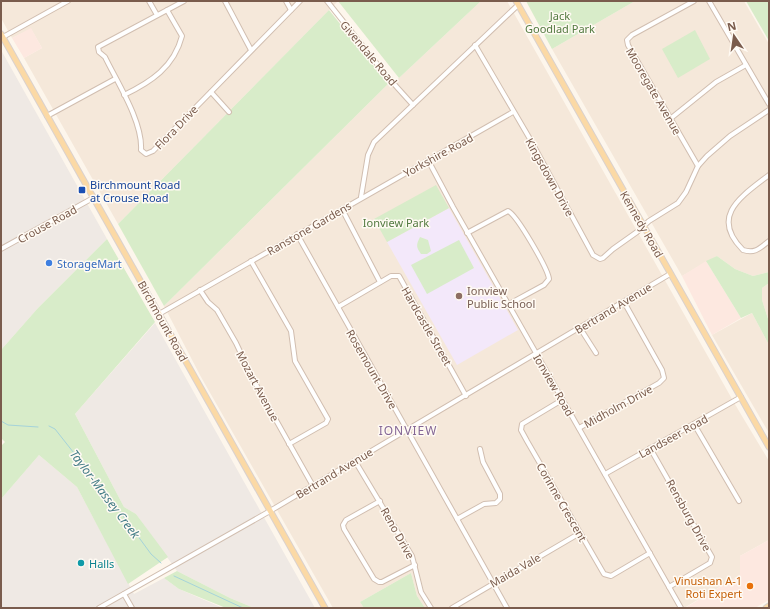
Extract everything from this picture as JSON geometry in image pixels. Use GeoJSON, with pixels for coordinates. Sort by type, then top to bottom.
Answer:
{"type":"FeatureCollection","features":[{"type":"Feature","properties":{"kind":"main road","name":"Kennedy Road"},"geometry":{"type":"LineString","coordinates":[[517,3],[769,448]]}},
{"type":"Feature","properties":{"kind":"main road","name":"Birchmount Road"},"geometry":{"type":"LineString","coordinates":[[2,36],[325,608]]}},
{"type":"Feature","properties":{"kind":"street"},"geometry":{"type":"LineString","coordinates":[[2,36],[68,1]]}},
{"type":"Feature","properties":{"kind":"street"},"geometry":{"type":"LineString","coordinates":[[149,1],[157,15],[184,1]]}},
{"type":"Feature","properties":{"kind":"street"},"geometry":{"type":"LineString","coordinates":[[225,1],[251,50]]}},
{"type":"Feature","properties":{"kind":"street"},"geometry":{"type":"LineString","coordinates":[[286,1],[291,10]]}},
{"type":"Feature","properties":{"kind":"street","name":"Flora Drive"},"geometry":{"type":"LineString","coordinates":[[157,15],[98,47],[99,52],[105,57],[136,123],[142,143],[141,150],[148,154],[300,1]]}},
{"type":"Feature","properties":{"kind":"street","name":"Givendale Road"},"geometry":{"type":"LineString","coordinates":[[327,1],[385,74],[413,104]]}},
{"type":"Feature","properties":{"kind":"street","name":"Mooregate Avenue"},"geometry":{"type":"LineString","coordinates":[[694,1],[632,35],[627,40],[628,45],[698,166]]}},
{"type":"Feature","properties":{"kind":"street"},"geometry":{"type":"LineString","coordinates":[[709,1],[769,104]]}},
{"type":"Feature","properties":{"kind":"street","name":"Ranstone Gardens"},"geometry":{"type":"LineString","coordinates":[[159,314],[361,198],[371,147],[380,135],[517,3]]}},
{"type":"Feature","properties":{"kind":"street"},"geometry":{"type":"LineString","coordinates":[[124,95],[150,82],[163,70],[178,48],[182,36],[167,10]]}},
{"type":"Feature","properties":{"kind":"street","name":"Kingsdown Drive"},"geometry":{"type":"LineString","coordinates":[[475,45],[596,258],[603,258],[613,248],[637,232],[643,226]]}},
{"type":"Feature","properties":{"kind":"street"},"geometry":{"type":"LineString","coordinates":[[670,119],[716,82],[746,65]]}},
{"type":"Feature","properties":{"kind":"street"},"geometry":{"type":"LineString","coordinates":[[47,116],[115,79]]}},
{"type":"Feature","properties":{"kind":"street"},"geometry":{"type":"LineString","coordinates":[[211,92],[229,112]]}},
{"type":"Feature","properties":{"kind":"street"},"geometry":{"type":"LineString","coordinates":[[643,226],[682,199],[698,166],[706,156],[730,136],[769,110]]}},
{"type":"Feature","properties":{"kind":"street","name":"Yorkshire Road"},"geometry":{"type":"LineString","coordinates":[[361,198],[514,112]]}},
{"type":"Feature","properties":{"kind":"street","name":"Ionview Road"},"geometry":{"type":"LineString","coordinates":[[428,160],[467,233],[509,304],[681,608]]}},
{"type":"Feature","properties":{"kind":"street"},"geometry":{"type":"LineString","coordinates":[[769,175],[734,204],[728,219],[732,233],[743,250],[752,252],[758,250],[769,241]]}},
{"type":"Feature","properties":{"kind":"street","name":"Crouse Road"},"geometry":{"type":"LineString","coordinates":[[1,249],[93,198]]}},
{"type":"Feature","properties":{"kind":"street"},"geometry":{"type":"LineString","coordinates":[[342,209],[380,282]]}},
{"type":"Feature","properties":{"kind":"street"},"geometry":{"type":"LineString","coordinates":[[467,233],[508,212],[515,217],[529,240],[548,273],[549,279],[544,285],[509,304]]}},
{"type":"Feature","properties":{"kind":"street","name":"Rosemount Drive"},"geometry":{"type":"LineString","coordinates":[[297,234],[507,608]]}},
{"type":"Feature","properties":{"kind":"street"},"geometry":{"type":"LineString","coordinates":[[251,261],[291,331],[295,361],[328,419],[326,423],[289,444]]}},
{"type":"Feature","properties":{"kind":"street","name":"Bertrand Avenue"},"geometry":{"type":"LineString","coordinates":[[99,608],[313,486],[670,274]]}},
{"type":"Feature","properties":{"kind":"street","name":"Hardcastle Street"},"geometry":{"type":"LineString","coordinates":[[338,307],[380,282],[394,275],[399,276],[466,396]]}},
{"type":"Feature","properties":{"kind":"street","name":"Mozart Avenue"},"geometry":{"type":"LineString","coordinates":[[200,290],[208,302],[216,310],[226,326],[313,486]]}},
{"type":"Feature","properties":{"kind":"street","name":"Midholm Drive"},"geometry":{"type":"LineString","coordinates":[[579,428],[659,383],[664,378],[662,370],[624,302]]}},
{"type":"Feature","properties":{"kind":"street"},"geometry":{"type":"LineString","coordinates":[[580,328],[596,353]]}},
{"type":"Feature","properties":{"kind":"street","name":"Landseer Road"},"geometry":{"type":"LineString","coordinates":[[605,474],[740,398]]}},
{"type":"Feature","properties":{"kind":"street","name":"Corinne Crescent"},"geometry":{"type":"LineString","coordinates":[[562,400],[527,420],[522,424],[521,430],[580,534],[602,572],[608,576],[650,553]]}},
{"type":"Feature","properties":{"kind":"street"},"geometry":{"type":"LineString","coordinates":[[694,424],[739,501]]}},
{"type":"Feature","properties":{"kind":"street","name":"Rensburg Drive"},"geometry":{"type":"LineString","coordinates":[[650,448],[712,557],[710,563],[669,587]]}},
{"type":"Feature","properties":{"kind":"street"},"geometry":{"type":"LineString","coordinates":[[457,519],[484,504],[496,503],[500,499],[500,494],[483,462],[480,449]]}},
{"type":"Feature","properties":{"kind":"street","name":"Reno Drive"},"geometry":{"type":"LineString","coordinates":[[355,461],[412,556],[421,592],[431,608]]}},
{"type":"Feature","properties":{"kind":"street"},"geometry":{"type":"LineString","coordinates":[[380,501],[346,520],[343,525],[344,529],[374,579],[377,581],[388,580],[415,565]]}},
{"type":"Feature","properties":{"kind":"street","name":"Maida Vale"},"geometry":{"type":"LineString","coordinates":[[452,608],[580,534]]}},
{"type":"Feature","properties":{"kind":"street"},"geometry":{"type":"LineString","coordinates":[[124,594],[132,608]]}},
{"type":"Feature","properties":{"kind":"shaded area"},"geometry":{"type":"Polygon","coordinates":[[[1,1],[338,1],[118,224],[24,58],[42,48],[31,29],[12,38],[1,18],[1,1]]]}},
{"type":"Feature","properties":{"kind":"shaded area"},"geometry":{"type":"Polygon","coordinates":[[[481,1],[507,1],[736,406],[769,461],[769,540],[740,556],[740,575],[684,608],[425,608],[417,596],[411,573],[360,602],[364,608],[333,608],[201,377],[164,306],[388,84],[399,78],[481,1]]]}},
{"type":"Feature","properties":{"kind":"shaded area"},"geometry":{"type":"Polygon","coordinates":[[[635,1],[744,1],[769,44],[769,272],[753,276],[735,269],[717,256],[682,276],[552,49],[635,1]]]}},
{"type":"Feature","properties":{"kind":"shaded area"},"geometry":{"type":"Polygon","coordinates":[[[31,28],[42,48],[24,58],[12,38],[31,28]]]}},
{"type":"Feature","properties":{"kind":"shaded area"},"geometry":{"type":"Polygon","coordinates":[[[1,50],[107,239],[38,308],[1,350],[1,50]]]}},
{"type":"Feature","properties":{"kind":"shaded area","name":"Ionview Public School"},"geometry":{"type":"Polygon","coordinates":[[[449,208],[518,330],[457,365],[387,242],[449,208]]]}},
{"type":"Feature","properties":{"kind":"shaded area"},"geometry":{"type":"Polygon","coordinates":[[[706,261],[741,318],[712,335],[682,276],[706,261]]]}},
{"type":"Feature","properties":{"kind":"shaded area"},"geometry":{"type":"Polygon","coordinates":[[[769,283],[769,322],[762,300],[762,288],[769,283]]]}},
{"type":"Feature","properties":{"kind":"shaded area"},"geometry":{"type":"Polygon","coordinates":[[[752,313],[769,345],[769,433],[712,335],[752,313]]]}},
{"type":"Feature","properties":{"kind":"shaded area"},"geometry":{"type":"Polygon","coordinates":[[[155,323],[315,608],[254,608],[230,598],[177,571],[136,514],[124,507],[75,414],[155,323]]]}},
{"type":"Feature","properties":{"kind":"shaded area"},"geometry":{"type":"Polygon","coordinates":[[[39,455],[77,487],[134,594],[164,578],[179,589],[223,608],[1,608],[1,499],[39,455]]]}},
{"type":"Feature","properties":{"kind":"shaded area"},"geometry":{"type":"Polygon","coordinates":[[[769,540],[769,600],[755,608],[685,608],[740,575],[740,556],[769,540]]]}},
{"type":"Feature","properties":{"kind":"green space"},"geometry":{"type":"Polygon","coordinates":[[[338,1],[481,1],[399,78],[338,1]]]}},
{"type":"Feature","properties":{"kind":"green space","name":"Jack Goodlad Park"},"geometry":{"type":"Polygon","coordinates":[[[526,1],[635,1],[552,49],[526,1]]]}},
{"type":"Feature","properties":{"kind":"green space"},"geometry":{"type":"Polygon","coordinates":[[[746,1],[769,2],[769,41],[746,1]]]}},
{"type":"Feature","properties":{"kind":"green space"},"geometry":{"type":"Polygon","coordinates":[[[329,10],[388,84],[164,306],[118,224],[329,10]]]}},
{"type":"Feature","properties":{"kind":"green space"},"geometry":{"type":"Polygon","coordinates":[[[695,30],[710,59],[678,78],[662,49],[695,30]]]}},
{"type":"Feature","properties":{"kind":"green space","name":"Ionview Park"},"geometry":{"type":"Polygon","coordinates":[[[436,185],[449,208],[387,242],[374,219],[436,185]]]}},
{"type":"Feature","properties":{"kind":"green space"},"geometry":{"type":"Polygon","coordinates":[[[420,237],[428,240],[431,251],[427,254],[421,254],[418,250],[417,244],[420,237]]]}},
{"type":"Feature","properties":{"kind":"green space"},"geometry":{"type":"Polygon","coordinates":[[[107,239],[155,322],[75,414],[124,507],[136,514],[168,557],[128,584],[77,487],[39,455],[1,499],[1,446],[5,442],[1,438],[1,350],[38,308],[107,239]]]}},
{"type":"Feature","properties":{"kind":"green space"},"geometry":{"type":"Polygon","coordinates":[[[459,240],[474,268],[427,294],[411,265],[459,240]]]}},
{"type":"Feature","properties":{"kind":"green space"},"geometry":{"type":"Polygon","coordinates":[[[717,256],[735,269],[753,276],[769,272],[769,283],[762,288],[762,300],[769,322],[769,345],[752,313],[741,318],[706,261],[717,256]]]}},
{"type":"Feature","properties":{"kind":"green space"},"geometry":{"type":"Polygon","coordinates":[[[177,571],[230,598],[254,608],[226,608],[179,589],[164,578],[177,571]]]}},
{"type":"Feature","properties":{"kind":"green space"},"geometry":{"type":"Polygon","coordinates":[[[411,573],[417,596],[425,608],[364,608],[360,602],[411,573]]]}},
{"type":"Feature","properties":{"kind":"waterway","name":"Taylor-Massey Creek"},"geometry":{"type":"LineString","coordinates":[[1,421],[8,425],[38,427]]}},
{"type":"Feature","properties":{"kind":"waterway","name":"Taylor-Massey Creek"},"geometry":{"type":"LineString","coordinates":[[49,426],[55,429],[118,509],[151,554],[161,563]]}},
{"type":"Feature","properties":{"kind":"waterway","name":"Taylor-Massey Creek"},"geometry":{"type":"LineString","coordinates":[[174,576],[243,608]]}},
{"type":"Feature","properties":{"kind":"place","name":"Birchmount Road at Crouse Road"},"geometry":{"type":"Point","coordinates":[82,190]}},
{"type":"Feature","properties":{"kind":"place","name":"StorageMart"},"geometry":{"type":"Point","coordinates":[49,263]}},
{"type":"Feature","properties":{"kind":"place","name":"Ionview Public School"},"geometry":{"type":"Point","coordinates":[459,296]}},
{"type":"Feature","properties":{"kind":"place","name":"Halls"},"geometry":{"type":"Point","coordinates":[81,563]}},
{"type":"Feature","properties":{"kind":"place","name":"Vinushan A-1 Roti Expert"},"geometry":{"type":"Point","coordinates":[750,586]}},
{"type":"Feature","properties":{"kind":"district","name":"IONVIEW"},"geometry":{"type":"Point","coordinates":[408,430]}}]}
